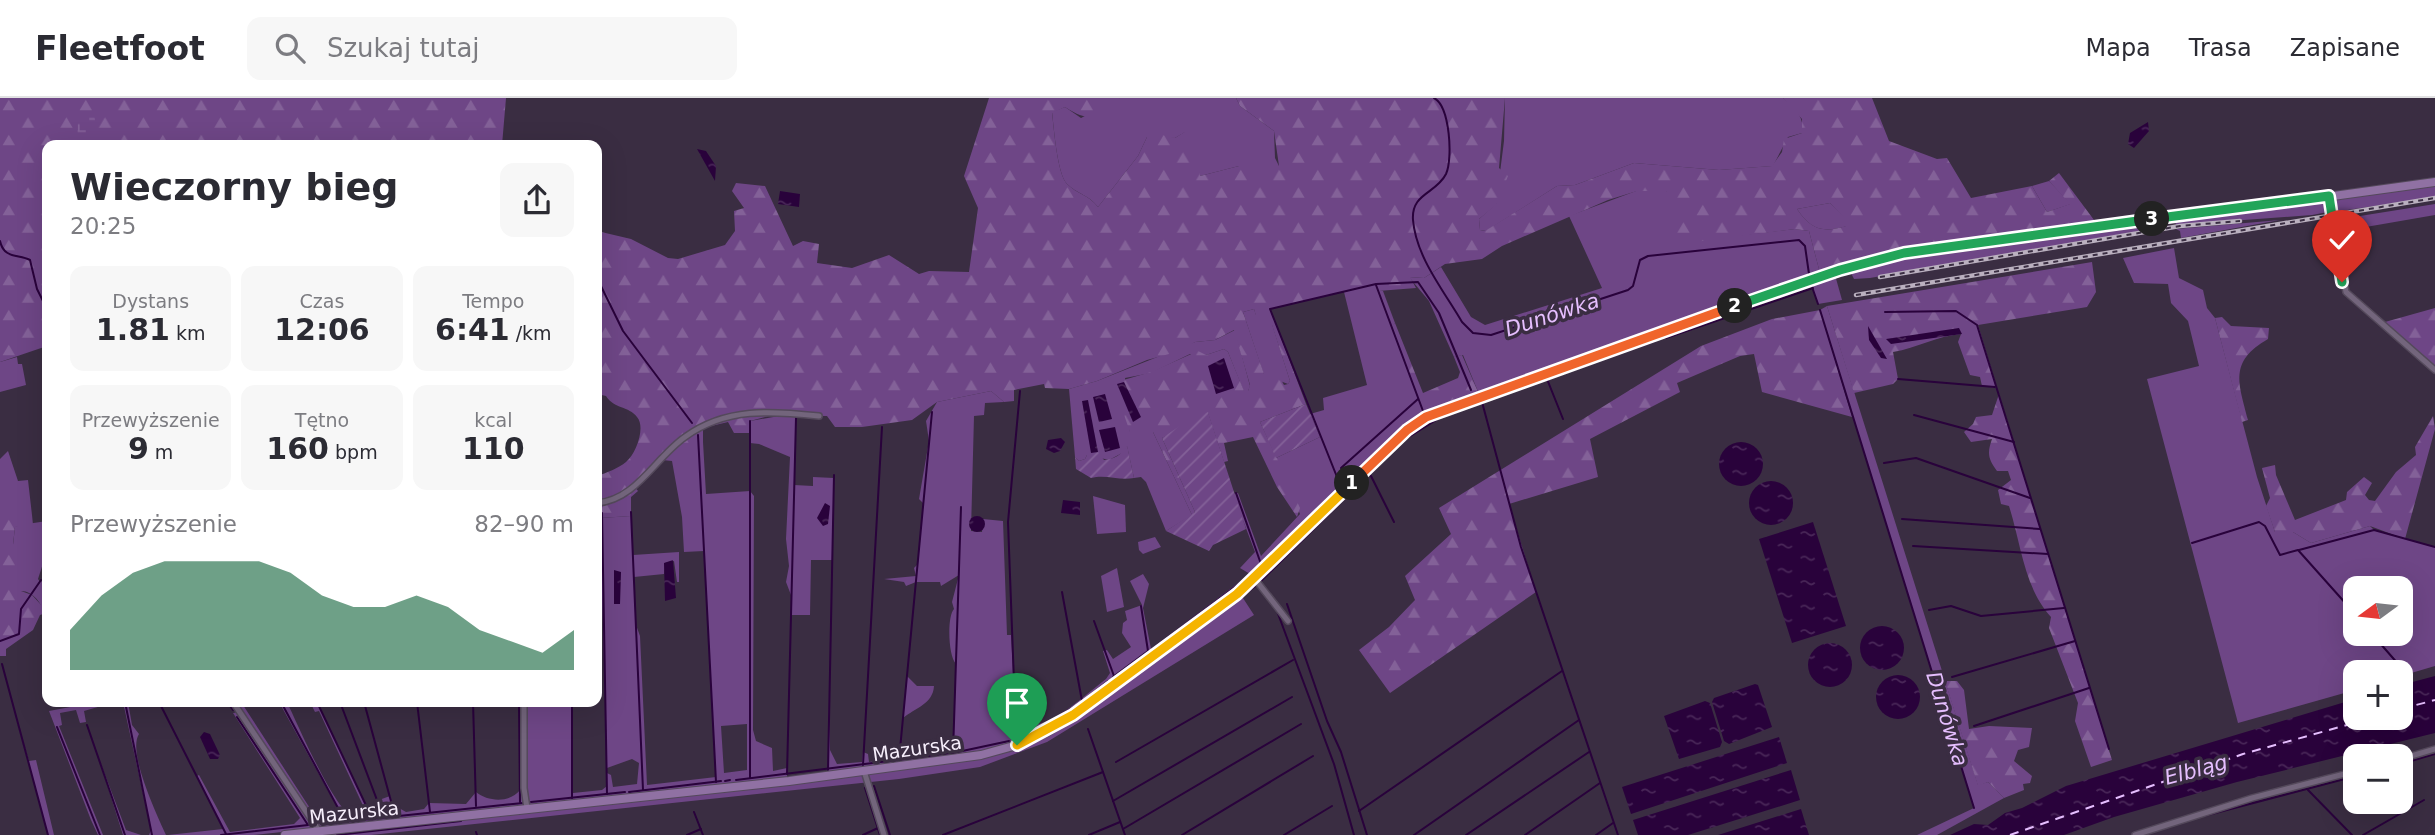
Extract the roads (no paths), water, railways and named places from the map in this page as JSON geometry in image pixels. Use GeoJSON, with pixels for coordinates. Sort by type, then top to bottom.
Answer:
{"type":"FeatureCollection","features":[{"type":"Feature","properties":{"kind":"main road","name":"Mazurska"},"geometry":{"type":"LineString","coordinates":[[285,835],[864,771],[988,754],[1037,737],[1090,703],[1255,579],[1412,426],[1445,409],[1808,280],[1896,255],[2435,182]]}},
{"type":"Feature","properties":{"kind":"street"},"geometry":{"type":"LineString","coordinates":[[2329,196],[2346,292],[2435,370]]}},
{"type":"Feature","properties":{"kind":"street"},"geometry":{"type":"LineString","coordinates":[[602,502],[622,496],[683,438],[725,418],[740,413],[770,411],[819,416]]}},
{"type":"Feature","properties":{"kind":"street"},"geometry":{"type":"LineString","coordinates":[[1255,579],[1288,621]]}},
{"type":"Feature","properties":{"kind":"street"},"geometry":{"type":"LineString","coordinates":[[236,707],[319,831]]}},
{"type":"Feature","properties":{"kind":"street"},"geometry":{"type":"LineString","coordinates":[[524,707],[524,788],[527,808]]}},
{"type":"Feature","properties":{"kind":"street"},"geometry":{"type":"LineString","coordinates":[[2413,756],[2435,750]]}},
{"type":"Feature","properties":{"kind":"street"},"geometry":{"type":"LineString","coordinates":[[864,771],[884,835]]}},
{"type":"Feature","properties":{"kind":"street"},"geometry":{"type":"LineString","coordinates":[[2135,835],[2241,801],[2343,774]]}},
{"type":"Feature","properties":{"kind":"water"},"geometry":{"type":"Polygon","coordinates":[[[2148,122],[2149,131],[2134,148],[2128,144],[2130,133],[2148,122]]]}},
{"type":"Feature","properties":{"kind":"water"},"geometry":{"type":"Polygon","coordinates":[[[697,149],[706,151],[716,166],[715,181],[697,149]]]}},
{"type":"Feature","properties":{"kind":"water"},"geometry":{"type":"Polygon","coordinates":[[[780,191],[800,194],[799,207],[778,204],[780,191]]]}},
{"type":"Feature","properties":{"kind":"water"},"geometry":{"type":"Polygon","coordinates":[[[1868,326],[1887,359],[1881,358],[1869,340],[1868,326]]]}},
{"type":"Feature","properties":{"kind":"water"},"geometry":{"type":"Polygon","coordinates":[[[1959,328],[1962,334],[1891,344],[1886,339],[1959,328]]]}},
{"type":"Feature","properties":{"kind":"water"},"geometry":{"type":"Polygon","coordinates":[[[1224,358],[1234,388],[1216,394],[1208,366],[1224,358]]]}},
{"type":"Feature","properties":{"kind":"water"},"geometry":{"type":"Polygon","coordinates":[[[1124,382],[1141,417],[1133,422],[1117,384],[1124,382]]]}},
{"type":"Feature","properties":{"kind":"water"},"geometry":{"type":"Polygon","coordinates":[[[1105,394],[1112,419],[1099,422],[1093,397],[1105,394]]]}},
{"type":"Feature","properties":{"kind":"water"},"geometry":{"type":"Polygon","coordinates":[[[1088,400],[1098,452],[1091,453],[1082,401],[1088,400]]]}},
{"type":"Feature","properties":{"kind":"water"},"geometry":{"type":"Polygon","coordinates":[[[1115,427],[1120,448],[1105,452],[1099,430],[1115,427]]]}},
{"type":"Feature","properties":{"kind":"water"},"geometry":{"type":"Polygon","coordinates":[[[1061,438],[1065,442],[1060,451],[1054,453],[1046,449],[1048,440],[1061,438]]]}},
{"type":"Feature","properties":{"kind":"water"},"geometry":{"type":"Polygon","coordinates":[[[1741,442],[1750,443],[1757,448],[1762,455],[1762,473],[1757,480],[1750,485],[1741,486],[1732,485],[1725,480],[1720,473],[1719,464],[1720,455],[1725,448],[1732,443],[1741,442]]]}},
{"type":"Feature","properties":{"kind":"water"},"geometry":{"type":"Polygon","coordinates":[[[1771,481],[1780,482],[1787,487],[1792,494],[1792,512],[1787,519],[1780,524],[1771,525],[1762,524],[1755,519],[1750,512],[1749,503],[1750,494],[1755,487],[1762,482],[1771,481]]]}},
{"type":"Feature","properties":{"kind":"water"},"geometry":{"type":"Polygon","coordinates":[[[1063,500],[1080,502],[1080,515],[1061,513],[1063,500]]]}},
{"type":"Feature","properties":{"kind":"water"},"geometry":{"type":"Polygon","coordinates":[[[825,503],[830,506],[828,524],[823,526],[817,518],[825,503]]]}},
{"type":"Feature","properties":{"kind":"water"},"geometry":{"type":"Polygon","coordinates":[[[977,516],[983,518],[983,530],[977,532],[971,530],[969,524],[971,518],[977,516]]]}},
{"type":"Feature","properties":{"kind":"water"},"geometry":{"type":"Polygon","coordinates":[[[1813,522],[1846,626],[1792,643],[1759,539],[1813,522]]]}},
{"type":"Feature","properties":{"kind":"water"},"geometry":{"type":"Polygon","coordinates":[[[673,560],[676,598],[665,601],[664,563],[673,560]]]}},
{"type":"Feature","properties":{"kind":"water"},"geometry":{"type":"Polygon","coordinates":[[[614,570],[621,572],[620,604],[614,604],[614,570]]]}},
{"type":"Feature","properties":{"kind":"water"},"geometry":{"type":"Polygon","coordinates":[[[1882,626],[1891,627],[1898,632],[1903,639],[1903,657],[1898,664],[1891,669],[1882,670],[1873,669],[1866,664],[1861,657],[1860,648],[1861,639],[1866,632],[1873,627],[1882,626]]]}},
{"type":"Feature","properties":{"kind":"water"},"geometry":{"type":"Polygon","coordinates":[[[1830,643],[1839,644],[1846,649],[1851,656],[1851,674],[1846,681],[1839,686],[1830,687],[1821,686],[1814,681],[1809,674],[1808,665],[1809,656],[1814,649],[1821,644],[1830,643]]]}},
{"type":"Feature","properties":{"kind":"water"},"geometry":{"type":"Polygon","coordinates":[[[1898,675],[1907,676],[1914,681],[1919,688],[1919,706],[1914,713],[1907,718],[1898,719],[1889,718],[1882,713],[1877,706],[1876,697],[1877,688],[1882,681],[1889,676],[1898,675]]]}},
{"type":"Feature","properties":{"kind":"water","name":"Elbląg"},"geometry":{"type":"Polygon","coordinates":[[[2435,676],[2435,733],[2391,744],[2343,744],[2343,756],[2237,782],[2114,817],[2064,835],[1950,835],[1974,824],[1988,825],[2005,813],[2022,808],[2066,786],[2343,703],[2343,730],[2413,730],[2413,682],[2435,676]]]}},
{"type":"Feature","properties":{"kind":"water"},"geometry":{"type":"Polygon","coordinates":[[[1758,685],[1772,727],[1729,744],[1724,741],[1712,702],[1714,698],[1758,685]]]}},
{"type":"Feature","properties":{"kind":"water"},"geometry":{"type":"Polygon","coordinates":[[[1705,701],[1710,703],[1722,742],[1720,747],[1679,759],[1664,716],[1705,701]]]}},
{"type":"Feature","properties":{"kind":"water"},"geometry":{"type":"Polygon","coordinates":[[[204,732],[210,734],[220,755],[218,759],[210,759],[200,737],[204,732]]]}},
{"type":"Feature","properties":{"kind":"water"},"geometry":{"type":"Polygon","coordinates":[[[1779,737],[1787,763],[1631,814],[1622,787],[1779,737]]]}},
{"type":"Feature","properties":{"kind":"water"},"geometry":{"type":"Polygon","coordinates":[[[1791,770],[1800,800],[1688,835],[1638,835],[1633,820],[1791,770]]]}},
{"type":"Feature","properties":{"kind":"water"},"geometry":{"type":"Polygon","coordinates":[[[1801,809],[1809,835],[1718,835],[1801,809]]]}},
{"type":"Feature","properties":{"kind":"waterway","name":"Dunówka"},"geometry":{"type":"LineString","coordinates":[[1434,98],[1444,111],[1447,122],[1448,167],[1442,181],[1416,204],[1413,211],[1415,234],[1432,273],[1462,322],[1473,333],[1491,335],[1628,290],[1633,286],[1640,260],[1648,256],[1799,240],[1805,246],[1809,274]]}},
{"type":"Feature","properties":{"kind":"waterway"},"geometry":{"type":"LineString","coordinates":[[0,241],[8,253],[30,260],[42,299]]}},
{"type":"Feature","properties":{"kind":"waterway"},"geometry":{"type":"LineString","coordinates":[[1341,487],[1270,309],[1376,284],[1418,282],[1439,313],[1471,390]]}},
{"type":"Feature","properties":{"kind":"waterway","name":"Dunówka"},"geometry":{"type":"LineString","coordinates":[[1811,284],[1818,304]]}},
{"type":"Feature","properties":{"kind":"waterway"},"geometry":{"type":"LineString","coordinates":[[1376,285],[1423,411]]}},
{"type":"Feature","properties":{"kind":"waterway"},"geometry":{"type":"LineString","coordinates":[[602,288],[623,331],[692,423]]}},
{"type":"Feature","properties":{"kind":"waterway"},"geometry":{"type":"LineString","coordinates":[[1666,338],[1813,288]]}},
{"type":"Feature","properties":{"kind":"waterway","name":"Dunówka"},"geometry":{"type":"LineString","coordinates":[[1820,310],[1974,808]]}},
{"type":"Feature","properties":{"kind":"waterway"},"geometry":{"type":"LineString","coordinates":[[1885,312],[1956,311],[1977,325],[2109,749]]}},
{"type":"Feature","properties":{"kind":"waterway"},"geometry":{"type":"LineString","coordinates":[[1261,581],[1404,440],[1441,417],[1655,341]]}},
{"type":"Feature","properties":{"kind":"waterway"},"geometry":{"type":"LineString","coordinates":[[1547,379],[1563,419]]}},
{"type":"Feature","properties":{"kind":"waterway"},"geometry":{"type":"LineString","coordinates":[[1898,379],[1995,387]]}},
{"type":"Feature","properties":{"kind":"waterway"},"geometry":{"type":"LineString","coordinates":[[1020,391],[1008,522],[1015,709],[1027,735],[1075,706]]}},
{"type":"Feature","properties":{"kind":"waterway"},"geometry":{"type":"LineString","coordinates":[[1341,468],[1418,399]]}},
{"type":"Feature","properties":{"kind":"waterway"},"geometry":{"type":"LineString","coordinates":[[1482,402],[1521,547],[1618,835]]}},
{"type":"Feature","properties":{"kind":"waterway"},"geometry":{"type":"LineString","coordinates":[[899,760],[932,412]]}},
{"type":"Feature","properties":{"kind":"waterway"},"geometry":{"type":"LineString","coordinates":[[1914,415],[2014,442]]}},
{"type":"Feature","properties":{"kind":"waterway"},"geometry":{"type":"LineString","coordinates":[[787,774],[796,418]]}},
{"type":"Feature","properties":{"kind":"waterway"},"geometry":{"type":"LineString","coordinates":[[750,421],[750,778]]}},
{"type":"Feature","properties":{"kind":"waterway"},"geometry":{"type":"LineString","coordinates":[[863,765],[882,427]]}},
{"type":"Feature","properties":{"kind":"waterway"},"geometry":{"type":"LineString","coordinates":[[698,435],[716,782]]}},
{"type":"Feature","properties":{"kind":"waterway"},"geometry":{"type":"LineString","coordinates":[[1884,463],[1916,458],[2030,498]]}},
{"type":"Feature","properties":{"kind":"waterway"},"geometry":{"type":"LineString","coordinates":[[828,770],[834,475]]}},
{"type":"Feature","properties":{"kind":"waterway"},"geometry":{"type":"LineString","coordinates":[[1371,476],[1394,522]]}},
{"type":"Feature","properties":{"kind":"waterway"},"geometry":{"type":"LineString","coordinates":[[1236,493],[1261,564]]}},
{"type":"Feature","properties":{"kind":"waterway"},"geometry":{"type":"LineString","coordinates":[[1254,571],[1328,498]]}},
{"type":"Feature","properties":{"kind":"waterway"},"geometry":{"type":"LineString","coordinates":[[953,753],[961,507]]}},
{"type":"Feature","properties":{"kind":"waterway"},"geometry":{"type":"LineString","coordinates":[[631,512],[643,790]]}},
{"type":"Feature","properties":{"kind":"waterway"},"geometry":{"type":"LineString","coordinates":[[602,513],[607,794]]}},
{"type":"Feature","properties":{"kind":"waterway"},"geometry":{"type":"LineString","coordinates":[[1902,519],[2040,529]]}},
{"type":"Feature","properties":{"kind":"waterway"},"geometry":{"type":"LineString","coordinates":[[2192,543],[2259,522],[2265,526],[2280,555],[2298,550],[2343,600]]}},
{"type":"Feature","properties":{"kind":"waterway"},"geometry":{"type":"LineString","coordinates":[[2299,550],[2374,530],[2435,547]]}},
{"type":"Feature","properties":{"kind":"waterway"},"geometry":{"type":"LineString","coordinates":[[1913,546],[2048,554]]}},
{"type":"Feature","properties":{"kind":"waterway"},"geometry":{"type":"LineString","coordinates":[[1152,649],[1248,577]]}},
{"type":"Feature","properties":{"kind":"waterway"},"geometry":{"type":"LineString","coordinates":[[0,641],[19,634],[21,609],[41,580]]}},
{"type":"Feature","properties":{"kind":"waterway"},"geometry":{"type":"LineString","coordinates":[[1097,703],[1257,585]]}},
{"type":"Feature","properties":{"kind":"waterway"},"geometry":{"type":"LineString","coordinates":[[1062,592],[1082,701]]}},
{"type":"Feature","properties":{"kind":"waterway"},"geometry":{"type":"LineString","coordinates":[[1287,604],[1327,721],[1341,752],[1367,835]]}},
{"type":"Feature","properties":{"kind":"waterway"},"geometry":{"type":"LineString","coordinates":[[1113,677],[1148,651],[1141,606]]}},
{"type":"Feature","properties":{"kind":"waterway"},"geometry":{"type":"LineString","coordinates":[[1929,610],[1951,606],[1981,616],[2064,608]]}},
{"type":"Feature","properties":{"kind":"waterway"},"geometry":{"type":"LineString","coordinates":[[1277,611],[1334,764],[1354,835]]}},
{"type":"Feature","properties":{"kind":"waterway"},"geometry":{"type":"LineString","coordinates":[[1094,621],[1114,676]]}},
{"type":"Feature","properties":{"kind":"waterway"},"geometry":{"type":"LineString","coordinates":[[1952,677],[2075,641]]}},
{"type":"Feature","properties":{"kind":"waterway"},"geometry":{"type":"LineString","coordinates":[[2382,646],[2395,660]]}},
{"type":"Feature","properties":{"kind":"waterway"},"geometry":{"type":"LineString","coordinates":[[1116,762],[1293,660]]}},
{"type":"Feature","properties":{"kind":"waterway"},"geometry":{"type":"LineString","coordinates":[[2,664],[48,835]]}},
{"type":"Feature","properties":{"kind":"waterway"},"geometry":{"type":"LineString","coordinates":[[1359,811],[1562,671]]}},
{"type":"Feature","properties":{"kind":"waterway"},"geometry":{"type":"LineString","coordinates":[[1081,702],[1108,681]]}},
{"type":"Feature","properties":{"kind":"waterway"},"geometry":{"type":"LineString","coordinates":[[1974,726],[2089,688]]}},
{"type":"Feature","properties":{"kind":"waterway"},"geometry":{"type":"LineString","coordinates":[[1113,801],[1292,697]]}},
{"type":"Feature","properties":{"kind":"waterway"},"geometry":{"type":"LineString","coordinates":[[126,707],[152,835]]}},
{"type":"Feature","properties":{"kind":"waterway"},"geometry":{"type":"LineString","coordinates":[[162,707],[226,834]]}},
{"type":"Feature","properties":{"kind":"waterway"},"geometry":{"type":"LineString","coordinates":[[284,707],[345,821]]}},
{"type":"Feature","properties":{"kind":"waterway"},"geometry":{"type":"LineString","coordinates":[[319,707],[372,818]]}},
{"type":"Feature","properties":{"kind":"waterway"},"geometry":{"type":"LineString","coordinates":[[342,707],[383,816]]}},
{"type":"Feature","properties":{"kind":"waterway"},"geometry":{"type":"LineString","coordinates":[[365,707],[395,816]]}},
{"type":"Feature","properties":{"kind":"waterway"},"geometry":{"type":"LineString","coordinates":[[418,707],[430,812]]}},
{"type":"Feature","properties":{"kind":"waterway"},"geometry":{"type":"LineString","coordinates":[[473,707],[476,806]]}},
{"type":"Feature","properties":{"kind":"waterway"},"geometry":{"type":"LineString","coordinates":[[519,707],[520,802]]}},
{"type":"Feature","properties":{"kind":"waterway"},"geometry":{"type":"LineString","coordinates":[[572,707],[572,798]]}},
{"type":"Feature","properties":{"kind":"waterway"},"geometry":{"type":"LineString","coordinates":[[221,835],[308,825],[237,717]]}},
{"type":"Feature","properties":{"kind":"waterway"},"geometry":{"type":"LineString","coordinates":[[1414,835],[1579,720]]}},
{"type":"Feature","properties":{"kind":"waterway"},"geometry":{"type":"LineString","coordinates":[[1123,829],[1301,724]]}},
{"type":"Feature","properties":{"kind":"waterway"},"geometry":{"type":"LineString","coordinates":[[87,725],[125,835]]}},
{"type":"Feature","properties":{"kind":"waterway"},"geometry":{"type":"LineString","coordinates":[[57,727],[100,835]]}},
{"type":"Feature","properties":{"kind":"waterway"},"geometry":{"type":"LineString","coordinates":[[1088,729],[1125,835]]}},
{"type":"Feature","properties":{"kind":"waterway"},"geometry":{"type":"LineString","coordinates":[[736,780],[953,753],[1009,741]]}},
{"type":"Feature","properties":{"kind":"waterway"},"geometry":{"type":"LineString","coordinates":[[1466,835],[1589,752]]}},
{"type":"Feature","properties":{"kind":"waterway"},"geometry":{"type":"LineString","coordinates":[[2413,760],[2435,754]]}},
{"type":"Feature","properties":{"kind":"waterway"},"geometry":{"type":"LineString","coordinates":[[1182,835],[1313,756]]}},
{"type":"Feature","properties":{"kind":"waterway"},"geometry":{"type":"LineString","coordinates":[[943,835],[1103,772]]}},
{"type":"Feature","properties":{"kind":"waterway"},"geometry":{"type":"LineString","coordinates":[[2204,816],[2343,779]]}},
{"type":"Feature","properties":{"kind":"waterway"},"geometry":{"type":"LineString","coordinates":[[725,781],[730,780]]}},
{"type":"Feature","properties":{"kind":"waterway"},"geometry":{"type":"LineString","coordinates":[[629,792],[721,781]]}},
{"type":"Feature","properties":{"kind":"waterway"},"geometry":{"type":"LineString","coordinates":[[1525,835],[1600,783]]}},
{"type":"Feature","properties":{"kind":"waterway"},"geometry":{"type":"LineString","coordinates":[[874,786],[890,835]]}},
{"type":"Feature","properties":{"kind":"waterway"},"geometry":{"type":"LineString","coordinates":[[865,788],[880,835]]}},
{"type":"Feature","properties":{"kind":"waterway"},"geometry":{"type":"LineString","coordinates":[[2308,790],[2352,835]]}},
{"type":"Feature","properties":{"kind":"waterway"},"geometry":{"type":"LineString","coordinates":[[531,802],[625,792]]}},
{"type":"Feature","properties":{"kind":"waterway"},"geometry":{"type":"LineString","coordinates":[[2363,835],[2424,800]]}},
{"type":"Feature","properties":{"kind":"waterway"},"geometry":{"type":"LineString","coordinates":[[323,824],[523,803]]}},
{"type":"Feature","properties":{"kind":"waterway"},"geometry":{"type":"LineString","coordinates":[[1284,835],[1332,806]]}},
{"type":"Feature","properties":{"kind":"waterway"},"geometry":{"type":"LineString","coordinates":[[694,812],[703,835]]}},
{"type":"Feature","properties":{"kind":"waterway"},"geometry":{"type":"LineString","coordinates":[[337,835],[461,821]]}},
{"type":"Feature","properties":{"kind":"waterway"},"geometry":{"type":"LineString","coordinates":[[1089,835],[1120,822]]}},
{"type":"Feature","properties":{"kind":"waterway"},"geometry":{"type":"LineString","coordinates":[[1596,835],[1613,823]]}},
{"type":"Feature","properties":{"kind":"waterway"},"geometry":{"type":"LineString","coordinates":[[863,835],[878,828]]}},
{"type":"Feature","properties":{"kind":"waterway"},"geometry":{"type":"LineString","coordinates":[[687,835],[701,829]]}},
{"type":"Feature","properties":{"kind":"railway"},"geometry":{"type":"LineString","coordinates":[[1856,295],[2435,198]]}},
{"type":"Feature","properties":{"kind":"railway"},"geometry":{"type":"LineString","coordinates":[[1880,277],[2180,226],[2240,221]]}}]}
